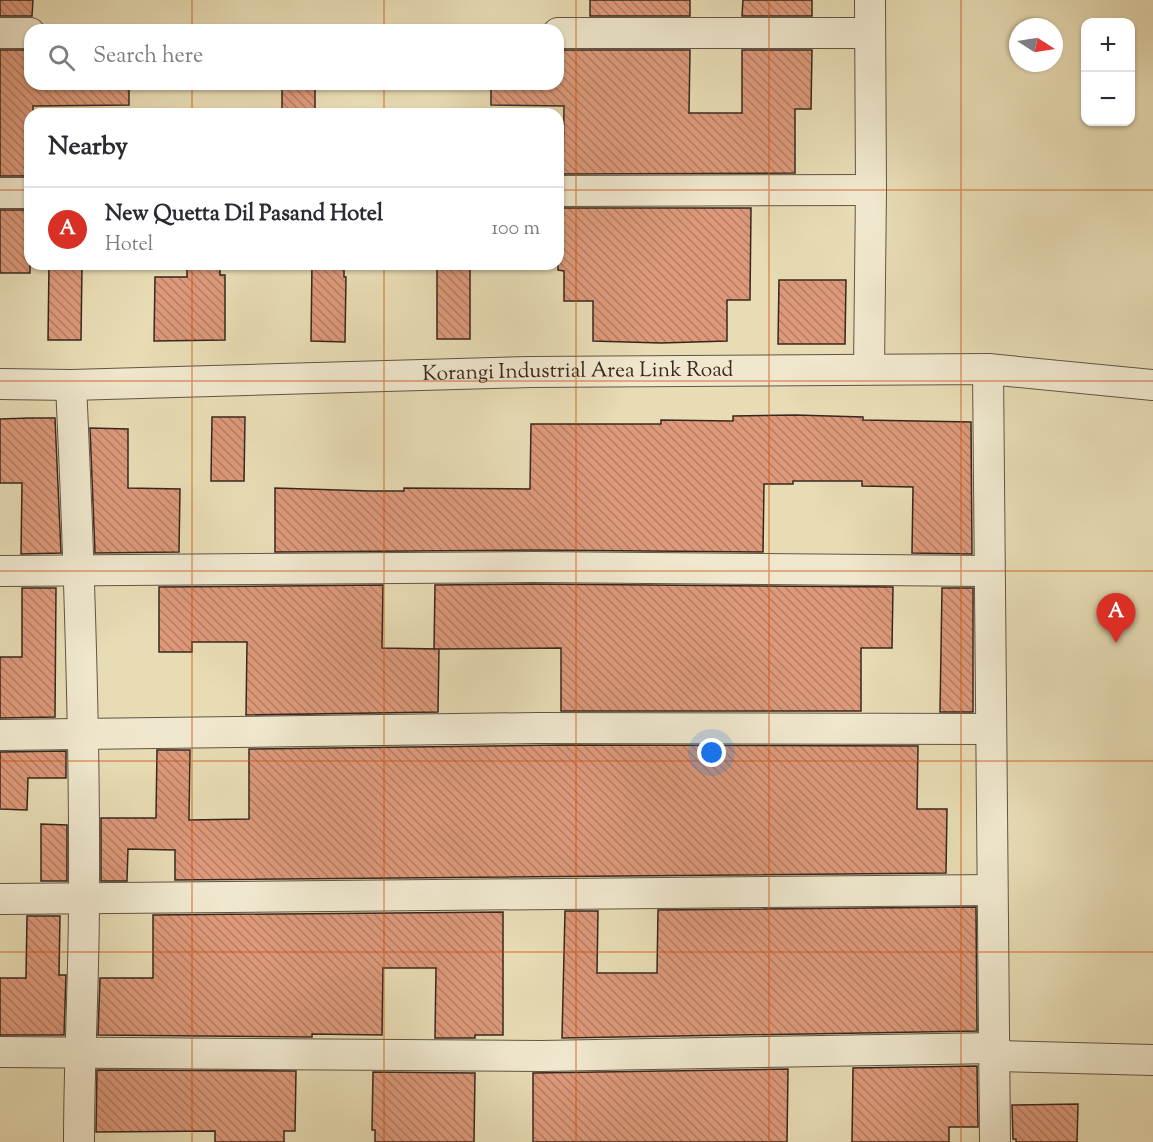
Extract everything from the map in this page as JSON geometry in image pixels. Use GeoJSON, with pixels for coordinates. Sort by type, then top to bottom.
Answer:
{"type":"FeatureCollection","features":[{"type":"Feature","properties":{"kind":"street"},"geometry":{"type":"LineString","coordinates":[[869,369],[870,0]]}},
{"type":"Feature","properties":{"kind":"street"},"geometry":{"type":"LineString","coordinates":[[0,33],[24,33]]}},
{"type":"Feature","properties":{"kind":"street"},"geometry":{"type":"LineString","coordinates":[[564,33],[869,33]]}},
{"type":"Feature","properties":{"kind":"street"},"geometry":{"type":"LineString","coordinates":[[564,191],[871,190]]}},
{"type":"Feature","properties":{"kind":"street"},"geometry":{"type":"LineString","coordinates":[[0,194],[24,193]]}},
{"type":"Feature","properties":{"kind":"street"},"geometry":{"type":"LineString","coordinates":[[988,369],[995,1142]]}},
{"type":"Feature","properties":{"kind":"street","name":"Korangi Industrial Area Link Road"},"geometry":{"type":"LineString","coordinates":[[0,384],[71,385],[530,372],[988,369],[1153,385]]}},
{"type":"Feature","properties":{"kind":"street"},"geometry":{"type":"LineString","coordinates":[[71,385],[83,735],[84,899],[79,1052],[79,1142]]}},
{"type":"Feature","properties":{"kind":"street"},"geometry":{"type":"LineString","coordinates":[[0,571],[533,567],[989,571]]}},
{"type":"Feature","properties":{"kind":"street"},"geometry":{"type":"LineString","coordinates":[[0,735],[537,728],[992,729]]}},
{"type":"Feature","properties":{"kind":"street"},"geometry":{"type":"LineString","coordinates":[[0,899],[992,890]]}},
{"type":"Feature","properties":{"kind":"street"},"geometry":{"type":"LineString","coordinates":[[0,1052],[541,1056],[995,1052],[1153,1060]]}},
{"type":"Feature","properties":{"kind":"building"},"geometry":{"type":"Polygon","coordinates":[[[0,0],[33,0],[32,16],[0,16],[0,0]]]}},
{"type":"Feature","properties":{"kind":"building"},"geometry":{"type":"Polygon","coordinates":[[[590,0],[690,0],[690,16],[590,16],[590,0]]]}},
{"type":"Feature","properties":{"kind":"building"},"geometry":{"type":"Polygon","coordinates":[[[743,0],[812,0],[812,16],[742,16],[743,0]]]}},
{"type":"Feature","properties":{"kind":"building"},"geometry":{"type":"Polygon","coordinates":[[[0,50],[24,50],[24,90],[129,90],[129,105],[24,108],[24,176],[0,176],[0,50]]]}},
{"type":"Feature","properties":{"kind":"building"},"geometry":{"type":"Polygon","coordinates":[[[564,50],[690,50],[689,113],[742,113],[742,50],[812,50],[811,109],[795,109],[795,173],[564,174],[564,106],[491,105],[491,90],[564,90],[564,50]]]}},
{"type":"Feature","properties":{"kind":"building"},"geometry":{"type":"Polygon","coordinates":[[[282,90],[315,90],[315,108],[282,108],[282,90]]]}},
{"type":"Feature","properties":{"kind":"building"},"geometry":{"type":"Polygon","coordinates":[[[564,208],[751,208],[750,300],[727,300],[727,341],[661,343],[593,341],[593,301],[564,301],[564,271],[558,270],[564,270],[564,208]]]}},
{"type":"Feature","properties":{"kind":"building"},"geometry":{"type":"Polygon","coordinates":[[[0,210],[24,210],[24,270],[30,270],[30,273],[0,273],[0,210]]]}},
{"type":"Feature","properties":{"kind":"building"},"geometry":{"type":"Polygon","coordinates":[[[49,270],[82,270],[81,340],[48,340],[49,270]]]}},
{"type":"Feature","properties":{"kind":"building"},"geometry":{"type":"Polygon","coordinates":[[[187,270],[220,270],[220,275],[225,275],[225,340],[154,341],[155,277],[187,277],[187,270]]]}},
{"type":"Feature","properties":{"kind":"building"},"geometry":{"type":"Polygon","coordinates":[[[312,270],[344,270],[344,277],[346,277],[345,342],[311,341],[312,270]]]}},
{"type":"Feature","properties":{"kind":"building"},"geometry":{"type":"Polygon","coordinates":[[[437,270],[470,270],[470,339],[437,339],[437,270]]]}},
{"type":"Feature","properties":{"kind":"building"},"geometry":{"type":"Polygon","coordinates":[[[779,280],[846,280],[845,344],[778,344],[779,280]]]}},
{"type":"Feature","properties":{"kind":"building"},"geometry":{"type":"Polygon","coordinates":[[[733,416],[863,417],[863,420],[971,422],[972,554],[912,553],[913,487],[862,486],[862,481],[793,481],[793,484],[764,484],[763,552],[533,550],[275,552],[275,488],[370,491],[404,491],[404,488],[530,489],[531,424],[661,424],[661,420],[733,421],[733,416]]]}},
{"type":"Feature","properties":{"kind":"building"},"geometry":{"type":"Polygon","coordinates":[[[212,417],[245,417],[244,481],[211,481],[212,417]]]}},
{"type":"Feature","properties":{"kind":"building"},"geometry":{"type":"Polygon","coordinates":[[[55,418],[61,553],[21,554],[22,483],[0,483],[0,419],[55,418]]]}},
{"type":"Feature","properties":{"kind":"building"},"geometry":{"type":"Polygon","coordinates":[[[90,428],[128,429],[128,488],[180,489],[179,552],[95,553],[90,428]]]}},
{"type":"Feature","properties":{"kind":"building"},"geometry":{"type":"Polygon","coordinates":[[[383,585],[382,648],[439,649],[438,712],[246,715],[247,642],[192,642],[192,652],[159,652],[159,587],[383,585]]]}},
{"type":"Feature","properties":{"kind":"building"},"geometry":{"type":"Polygon","coordinates":[[[435,585],[893,587],[892,648],[861,648],[861,711],[561,711],[561,648],[434,649],[435,585]]]}},
{"type":"Feature","properties":{"kind":"building"},"geometry":{"type":"Polygon","coordinates":[[[22,588],[56,588],[55,717],[0,718],[0,657],[22,657],[22,588]]]}},
{"type":"Feature","properties":{"kind":"building"},"geometry":{"type":"Polygon","coordinates":[[[942,588],[973,588],[973,712],[940,712],[942,588]]]}},
{"type":"Feature","properties":{"kind":"building"},"geometry":{"type":"Polygon","coordinates":[[[561,745],[918,746],[917,809],[947,809],[946,873],[175,880],[175,850],[128,849],[127,881],[101,881],[101,818],[156,818],[157,750],[190,750],[189,820],[249,819],[249,749],[561,745]]]}},
{"type":"Feature","properties":{"kind":"building"},"geometry":{"type":"Polygon","coordinates":[[[66,751],[66,778],[28,778],[27,810],[0,809],[0,752],[66,751]]]}},
{"type":"Feature","properties":{"kind":"building"},"geometry":{"type":"Polygon","coordinates":[[[41,824],[67,825],[67,881],[41,881],[41,824]]]}},
{"type":"Feature","properties":{"kind":"building"},"geometry":{"type":"Polygon","coordinates":[[[976,907],[977,1031],[562,1038],[565,911],[598,911],[597,973],[657,973],[658,910],[976,907]]]}},
{"type":"Feature","properties":{"kind":"building"},"geometry":{"type":"Polygon","coordinates":[[[503,912],[503,1035],[435,1038],[436,968],[383,968],[382,1035],[312,1034],[312,1037],[98,1035],[100,978],[153,978],[153,915],[503,912]]]}},
{"type":"Feature","properties":{"kind":"building"},"geometry":{"type":"Polygon","coordinates":[[[27,916],[60,916],[59,975],[66,975],[64,1035],[0,1035],[0,978],[26,978],[27,916]]]}},
{"type":"Feature","properties":{"kind":"building"},"geometry":{"type":"Polygon","coordinates":[[[977,1066],[978,1127],[949,1127],[949,1142],[852,1142],[853,1068],[977,1066]]]}},
{"type":"Feature","properties":{"kind":"building"},"geometry":{"type":"Polygon","coordinates":[[[788,1069],[787,1142],[533,1142],[533,1073],[788,1069]]]}},
{"type":"Feature","properties":{"kind":"building"},"geometry":{"type":"Polygon","coordinates":[[[97,1070],[296,1071],[295,1131],[284,1131],[284,1142],[215,1142],[215,1131],[96,1132],[97,1070]]]}},
{"type":"Feature","properties":{"kind":"building"},"geometry":{"type":"Polygon","coordinates":[[[373,1072],[475,1073],[474,1142],[375,1142],[375,1130],[372,1130],[373,1072]]]}},
{"type":"Feature","properties":{"kind":"building"},"geometry":{"type":"Polygon","coordinates":[[[1078,1104],[1077,1142],[1016,1142],[1016,1139],[1013,1139],[1012,1105],[1078,1104]]]}},
{"type":"Feature","properties":{"kind":"place","name":"New Quetta Dil Pasand Hotel"},"geometry":{"type":"Point","coordinates":[1116,643]}}]}
